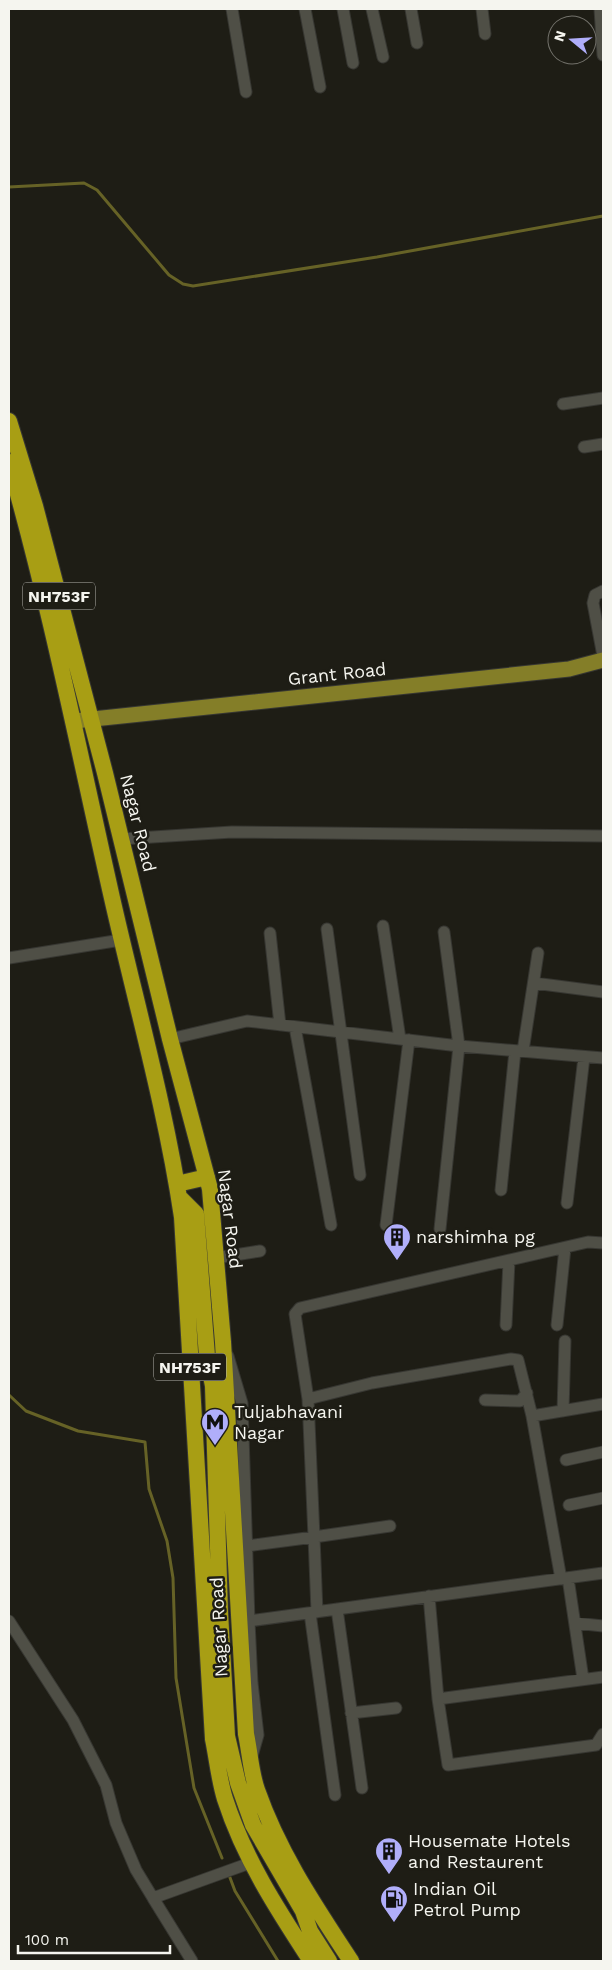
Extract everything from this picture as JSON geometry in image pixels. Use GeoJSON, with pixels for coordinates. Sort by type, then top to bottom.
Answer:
{"type":"FeatureCollection","features":[{"type":"Feature","properties":{"kind":"highway","name":"Nagar Road"},"geometry":{"type":"LineString","coordinates":[[9,421],[35,506],[82,720],[81,761],[121,940],[163,1112],[178,1190],[213,1739],[224,1797],[250,1863],[311,1961]]}},
{"type":"Feature","properties":{"kind":"highway","name":"Nagar Road"},"geometry":{"type":"LineString","coordinates":[[9,462],[82,720],[121,839],[170,1039],[210,1189],[223,1342],[246,1734],[256,1788],[273,1833],[296,1877],[351,1961]]}},
{"type":"Feature","properties":{"kind":"highway"},"geometry":{"type":"LineString","coordinates":[[206,1177],[178,1190],[196,1214],[207,1356],[213,1386],[220,1612],[227,1736],[238,1783],[253,1825],[303,1911],[310,1931],[329,1961]]}},
{"type":"Feature","properties":{"kind":"main road","name":"Grant Road"},"geometry":{"type":"LineString","coordinates":[[82,720],[569,669],[603,658]]}},
{"type":"Feature","properties":{"kind":"street"},"geometry":{"type":"LineString","coordinates":[[232,9],[246,92]]}},
{"type":"Feature","properties":{"kind":"street"},"geometry":{"type":"LineString","coordinates":[[305,9],[320,87]]}},
{"type":"Feature","properties":{"kind":"street"},"geometry":{"type":"LineString","coordinates":[[343,9],[354,62]]}},
{"type":"Feature","properties":{"kind":"street"},"geometry":{"type":"LineString","coordinates":[[372,9],[383,56]]}},
{"type":"Feature","properties":{"kind":"street"},"geometry":{"type":"LineString","coordinates":[[411,9],[417,44]]}},
{"type":"Feature","properties":{"kind":"street"},"geometry":{"type":"LineString","coordinates":[[482,9],[485,34]]}},
{"type":"Feature","properties":{"kind":"street"},"geometry":{"type":"LineString","coordinates":[[600,9],[603,55]]}},
{"type":"Feature","properties":{"kind":"street"},"geometry":{"type":"LineString","coordinates":[[563,404],[603,398]]}},
{"type":"Feature","properties":{"kind":"street"},"geometry":{"type":"LineString","coordinates":[[584,447],[603,444]]}},
{"type":"Feature","properties":{"kind":"street"},"geometry":{"type":"LineString","coordinates":[[603,591],[595,594],[593,603],[602,639],[603,658]]}},
{"type":"Feature","properties":{"kind":"street"},"geometry":{"type":"LineString","coordinates":[[121,839],[232,832],[603,836]]}},
{"type":"Feature","properties":{"kind":"street"},"geometry":{"type":"LineString","coordinates":[[383,926],[404,1040],[386,1225]]}},
{"type":"Feature","properties":{"kind":"street"},"geometry":{"type":"LineString","coordinates":[[327,930],[360,1175]]}},
{"type":"Feature","properties":{"kind":"street"},"geometry":{"type":"LineString","coordinates":[[270,932],[280,1025]]}},
{"type":"Feature","properties":{"kind":"street"},"geometry":{"type":"LineString","coordinates":[[440,1229],[459,1046],[444,932]]}},
{"type":"Feature","properties":{"kind":"street"},"geometry":{"type":"LineString","coordinates":[[9,958],[121,940]]}},
{"type":"Feature","properties":{"kind":"street"},"geometry":{"type":"LineString","coordinates":[[501,1190],[519,1051],[534,983],[538,953]]}},
{"type":"Feature","properties":{"kind":"street"},"geometry":{"type":"LineString","coordinates":[[534,983],[603,992]]}},
{"type":"Feature","properties":{"kind":"street"},"geometry":{"type":"LineString","coordinates":[[170,1039],[247,1021],[459,1046],[603,1058]]}},
{"type":"Feature","properties":{"kind":"street"},"geometry":{"type":"LineString","coordinates":[[295,1027],[331,1225]]}},
{"type":"Feature","properties":{"kind":"street"},"geometry":{"type":"LineString","coordinates":[[567,1203],[584,1056]]}},
{"type":"Feature","properties":{"kind":"street"},"geometry":{"type":"LineString","coordinates":[[335,1795],[314,1612],[314,1537],[308,1399],[295,1314],[300,1308],[588,1242],[603,1243]]}},
{"type":"Feature","properties":{"kind":"street"},"geometry":{"type":"LineString","coordinates":[[557,1326],[565,1248]]}},
{"type":"Feature","properties":{"kind":"street"},"geometry":{"type":"LineString","coordinates":[[216,1258],[260,1251]]}},
{"type":"Feature","properties":{"kind":"street"},"geometry":{"type":"LineString","coordinates":[[506,1325],[508,1261]]}},
{"type":"Feature","properties":{"kind":"street"},"geometry":{"type":"LineString","coordinates":[[563,1411],[566,1341]]}},
{"type":"Feature","properties":{"kind":"street"},"geometry":{"type":"LineString","coordinates":[[223,1342],[242,1403],[249,1621],[252,1683],[258,1735],[251,1759]]}},
{"type":"Feature","properties":{"kind":"street"},"geometry":{"type":"LineString","coordinates":[[308,1399],[372,1383],[511,1359],[520,1363],[575,1624],[583,1678]]}},
{"type":"Feature","properties":{"kind":"street"},"geometry":{"type":"LineString","coordinates":[[485,1400],[520,1401],[527,1393]]}},
{"type":"Feature","properties":{"kind":"street"},"geometry":{"type":"LineString","coordinates":[[532,1416],[603,1404]]}},
{"type":"Feature","properties":{"kind":"street"},"geometry":{"type":"LineString","coordinates":[[566,1460],[603,1452]]}},
{"type":"Feature","properties":{"kind":"street"},"geometry":{"type":"LineString","coordinates":[[569,1504],[603,1498]]}},
{"type":"Feature","properties":{"kind":"street"},"geometry":{"type":"LineString","coordinates":[[247,1546],[390,1526]]}},
{"type":"Feature","properties":{"kind":"street"},"geometry":{"type":"LineString","coordinates":[[249,1621],[603,1573]]}},
{"type":"Feature","properties":{"kind":"street"},"geometry":{"type":"LineString","coordinates":[[429,1596],[438,1699],[448,1765],[596,1745],[603,1734]]}},
{"type":"Feature","properties":{"kind":"street"},"geometry":{"type":"LineString","coordinates":[[337,1609],[362,1788]]}},
{"type":"Feature","properties":{"kind":"street"},"geometry":{"type":"LineString","coordinates":[[9,1621],[73,1720],[106,1785],[116,1823],[132,1861],[192,1961]]}},
{"type":"Feature","properties":{"kind":"street"},"geometry":{"type":"LineString","coordinates":[[575,1624],[603,1626]]}},
{"type":"Feature","properties":{"kind":"street"},"geometry":{"type":"LineString","coordinates":[[438,1699],[583,1678],[603,1677]]}},
{"type":"Feature","properties":{"kind":"street"},"geometry":{"type":"LineString","coordinates":[[351,1713],[396,1708]]}},
{"type":"Feature","properties":{"kind":"street"},"geometry":{"type":"LineString","coordinates":[[154,1898],[250,1863]]}},
{"type":"Feature","properties":{"kind":"waterway"},"geometry":{"type":"LineString","coordinates":[[9,187],[84,183],[97,190],[169,275],[183,284],[193,286],[377,257],[603,216]]}},
{"type":"Feature","properties":{"kind":"waterway"},"geometry":{"type":"LineString","coordinates":[[9,1395],[26,1411],[78,1431],[145,1442],[149,1489],[167,1541],[173,1578],[176,1678],[194,1788],[222,1858]]}},
{"type":"Feature","properties":{"kind":"waterway"},"geometry":{"type":"LineString","coordinates":[[229,1875],[235,1891],[278,1961]]}},
{"type":"Feature","properties":{"kind":"place","name":"narshimha pg"},"geometry":{"type":"Point","coordinates":[397,1261]}},
{"type":"Feature","properties":{"kind":"place","name":"Tuljabhavani Nagar"},"geometry":{"type":"Point","coordinates":[215,1446]}},
{"type":"Feature","properties":{"kind":"place","name":"Housemate Hotels and Restaurent"},"geometry":{"type":"Point","coordinates":[389,1875]}},
{"type":"Feature","properties":{"kind":"place","name":"Indian Oil Petrol Pump"},"geometry":{"type":"Point","coordinates":[394,1923]}}]}
